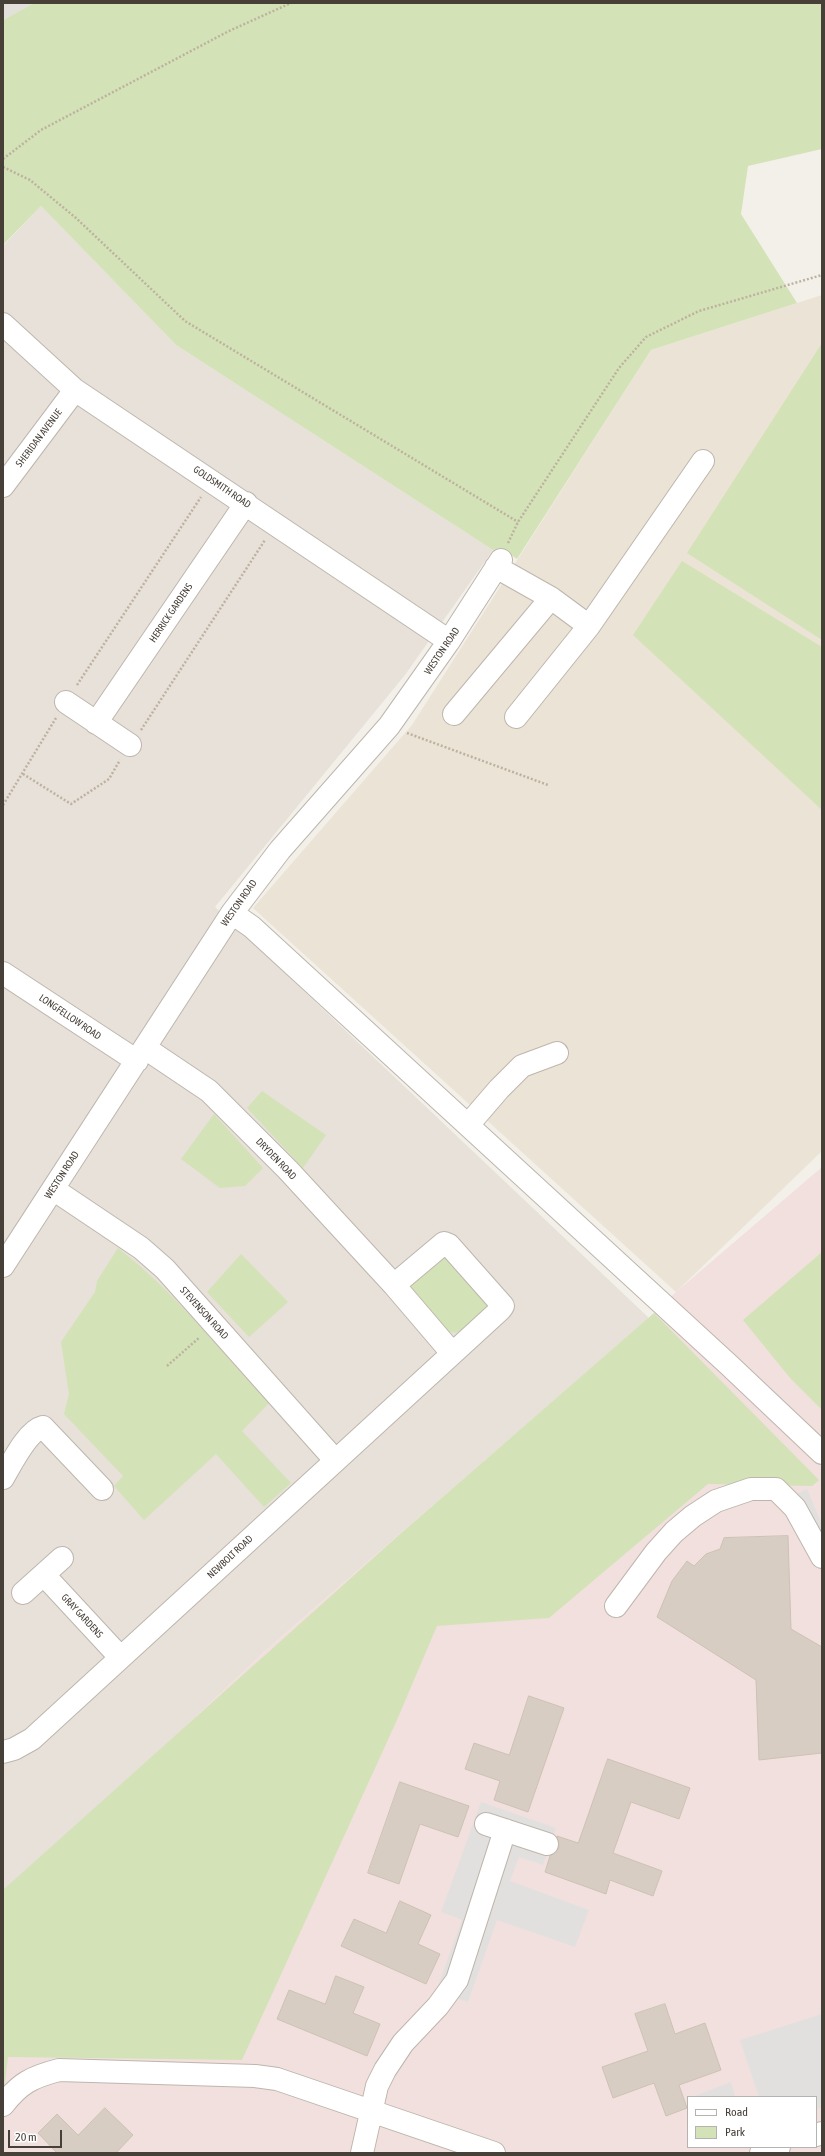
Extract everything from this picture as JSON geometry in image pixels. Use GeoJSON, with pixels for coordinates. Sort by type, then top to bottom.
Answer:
{"type":"FeatureCollection","features":[{"type":"Feature","properties":{"kind":"street","name":"GOLDSMITH ROAD"},"geometry":{"type":"LineString","coordinates":[[3,324],[76,390],[212,480],[449,641]]}},
{"type":"Feature","properties":{"kind":"street","name":"SHERIDAN AVENUE"},"geometry":{"type":"LineString","coordinates":[[3,486],[76,390]]}},
{"type":"Feature","properties":{"kind":"street"},"geometry":{"type":"LineString","coordinates":[[516,717],[589,626],[703,461]]}},
{"type":"Feature","properties":{"kind":"street","name":"HERRICK GARDENS"},"geometry":{"type":"LineString","coordinates":[[96,723],[246,503]]}},
{"type":"Feature","properties":{"kind":"street"},"geometry":{"type":"LineString","coordinates":[[498,563],[551,598],[589,626]]}},
{"type":"Feature","properties":{"kind":"street","name":"WESTON ROAD"},"geometry":{"type":"LineString","coordinates":[[3,1266],[232,913],[280,850],[389,726],[449,641],[498,563]]}},
{"type":"Feature","properties":{"kind":"street"},"geometry":{"type":"LineString","coordinates":[[454,714],[551,598]]}},
{"type":"Feature","properties":{"kind":"street"},"geometry":{"type":"LineString","coordinates":[[66,702],[130,745]]}},
{"type":"Feature","properties":{"kind":"street"},"geometry":{"type":"LineString","coordinates":[[232,913],[252,928],[468,1125],[822,1453]]}},
{"type":"Feature","properties":{"kind":"street","name":"LONGFELLOW ROAD"},"geometry":{"type":"LineString","coordinates":[[3,973],[141,1054]]}},
{"type":"Feature","properties":{"kind":"street"},"geometry":{"type":"LineString","coordinates":[[468,1125],[498,1089],[522,1066],[557,1053]]}},
{"type":"Feature","properties":{"kind":"street","name":"DRYDEN ROAD"},"geometry":{"type":"LineString","coordinates":[[141,1054],[209,1091],[288,1170],[394,1285],[452,1353]]}},
{"type":"Feature","properties":{"kind":"street","name":"STEVENSON ROAD"},"geometry":{"type":"LineString","coordinates":[[53,1190],[141,1248],[165,1269],[335,1460]]}},
{"type":"Feature","properties":{"kind":"street"},"geometry":{"type":"LineString","coordinates":[[394,1285],[444,1243],[449,1245],[501,1301],[502,1306],[500,1310],[452,1353]]}},
{"type":"Feature","properties":{"kind":"street","name":"NEWBOLT ROAD"},"geometry":{"type":"LineString","coordinates":[[3,1752],[14,1749],[32,1739],[452,1353]]}},
{"type":"Feature","properties":{"kind":"street"},"geometry":{"type":"LineString","coordinates":[[3,1478],[30,1436],[36,1429],[44,1427],[102,1489]]}},
{"type":"Feature","properties":{"kind":"street"},"geometry":{"type":"LineString","coordinates":[[616,1606],[656,1552],[674,1532],[716,1501],[751,1489],[776,1489],[795,1508],[822,1557]]}},
{"type":"Feature","properties":{"kind":"street"},"geometry":{"type":"LineString","coordinates":[[23,1593],[62,1558]]}},
{"type":"Feature","properties":{"kind":"street","name":"GRAY GARDENS"},"geometry":{"type":"LineString","coordinates":[[44,1575],[120,1657]]}},
{"type":"Feature","properties":{"kind":"street"},"geometry":{"type":"LineString","coordinates":[[362,2153],[370,2111],[377,2086],[392,2058],[403,2043],[438,2006],[457,1980],[496,1827],[547,1844]]}},
{"type":"Feature","properties":{"kind":"street"},"geometry":{"type":"LineString","coordinates":[[3,2105],[23,2082],[58,2070],[256,2076],[277,2079],[494,2153]]}},
{"type":"Feature","properties":{"kind":"street"},"geometry":{"type":"LineString","coordinates":[[761,2153],[776,2148]]}},
{"type":"Feature","properties":{"kind":"path"},"geometry":{"type":"LineString","coordinates":[[3,160],[41,130],[229,31],[291,3]]}},
{"type":"Feature","properties":{"kind":"path"},"geometry":{"type":"LineString","coordinates":[[3,167],[30,180],[76,218],[185,322],[518,522]]}},
{"type":"Feature","properties":{"kind":"path"},"geometry":{"type":"LineString","coordinates":[[498,563],[518,522],[619,368],[646,337],[699,311],[822,274]]}},
{"type":"Feature","properties":{"kind":"path"},"geometry":{"type":"LineString","coordinates":[[3,803],[23,774],[66,702],[212,480]]}},
{"type":"Feature","properties":{"kind":"path"},"geometry":{"type":"LineString","coordinates":[[23,774],[70,804],[109,778],[276,524]]}},
{"type":"Feature","properties":{"kind":"path"},"geometry":{"type":"LineString","coordinates":[[389,726],[548,785]]}},
{"type":"Feature","properties":{"kind":"path"},"geometry":{"type":"LineString","coordinates":[[167,1366],[214,1324]]}},
{"type":"Feature","properties":{"kind":"shaded area"},"geometry":{"type":"Polygon","coordinates":[[[3,3],[34,3],[3,20],[3,3]]]}},
{"type":"Feature","properties":{"kind":"shaded area"},"geometry":{"type":"Polygon","coordinates":[[[41,206],[176,345],[493,550],[405,675],[215,907],[649,1318],[266,1650],[3,1901],[3,246],[41,206]]]}},
{"type":"Feature","properties":{"kind":"shaded area"},"geometry":{"type":"Polygon","coordinates":[[[822,295],[822,1151],[676,1292],[253,908],[412,725],[651,350],[822,295]]]}},
{"type":"Feature","properties":{"kind":"shaded area"},"geometry":{"type":"Polygon","coordinates":[[[822,1167],[822,2153],[3,2153],[4,1898],[266,1650],[649,1318],[676,1292],[822,1167]]]}},
{"type":"Feature","properties":{"kind":"shaded area"},"geometry":{"type":"Polygon","coordinates":[[[807,1489],[822,1524],[822,1547],[794,1495],[807,1489]]]}},
{"type":"Feature","properties":{"kind":"shaded area"},"geometry":{"type":"Polygon","coordinates":[[[481,1802],[556,1828],[543,1865],[519,1857],[510,1881],[589,1910],[575,1947],[497,1920],[468,2002],[436,1991],[462,1920],[441,1912],[481,1802]]]}},
{"type":"Feature","properties":{"kind":"shaded area"},"geometry":{"type":"Polygon","coordinates":[[[822,2014],[822,2107],[817,2110],[817,2096],[759,2096],[740,2040],[822,2014]]]}},
{"type":"Feature","properties":{"kind":"shaded area"},"geometry":{"type":"Polygon","coordinates":[[[731,2082],[735,2096],[694,2096],[731,2082]]]}},
{"type":"Feature","properties":{"kind":"green space"},"geometry":{"type":"Polygon","coordinates":[[[34,3],[822,3],[822,149],[748,166],[741,214],[797,303],[651,350],[517,559],[501,548],[493,550],[176,345],[41,206],[3,245],[3,20],[34,3]]]}},
{"type":"Feature","properties":{"kind":"green space"},"geometry":{"type":"Polygon","coordinates":[[[822,343],[822,640],[687,553],[822,343]]]}},
{"type":"Feature","properties":{"kind":"green space"},"geometry":{"type":"Polygon","coordinates":[[[682,561],[822,647],[822,810],[633,635],[682,561]]]}},
{"type":"Feature","properties":{"kind":"green space"},"geometry":{"type":"Polygon","coordinates":[[[262,1091],[326,1135],[303,1168],[247,1108],[262,1091]]]}},
{"type":"Feature","properties":{"kind":"green space"},"geometry":{"type":"Polygon","coordinates":[[[214,1114],[263,1168],[245,1186],[220,1188],[181,1159],[214,1114]]]}},
{"type":"Feature","properties":{"kind":"green space"},"geometry":{"type":"Polygon","coordinates":[[[118,1248],[159,1283],[269,1403],[242,1431],[291,1483],[264,1507],[216,1454],[144,1520],[114,1486],[123,1476],[64,1414],[69,1394],[61,1342],[95,1292],[97,1281],[118,1248]]]}},
{"type":"Feature","properties":{"kind":"green space"},"geometry":{"type":"Polygon","coordinates":[[[822,1252],[822,1410],[790,1378],[743,1320],[822,1252]]]}},
{"type":"Feature","properties":{"kind":"green space"},"geometry":{"type":"Polygon","coordinates":[[[241,1254],[288,1302],[249,1337],[207,1292],[241,1254]]]}},
{"type":"Feature","properties":{"kind":"green space"},"geometry":{"type":"Polygon","coordinates":[[[446,1255],[489,1301],[487,1308],[464,1329],[456,1333],[445,1330],[409,1287],[411,1280],[446,1255]]]}},
{"type":"Feature","properties":{"kind":"green space"},"geometry":{"type":"Polygon","coordinates":[[[654,1313],[819,1480],[812,1486],[708,1484],[549,1618],[437,1626],[397,1720],[242,2060],[8,2057],[3,2099],[3,1890],[399,1535],[654,1313]]]}},
{"type":"Feature","properties":{"kind":"building"},"geometry":{"type":"Polygon","coordinates":[[[788,1536],[791,1629],[822,1647],[822,1753],[759,1760],[756,1680],[657,1617],[672,1581],[687,1561],[694,1566],[706,1554],[720,1549],[724,1538],[788,1536]]]}},
{"type":"Feature","properties":{"kind":"building"},"geometry":{"type":"Polygon","coordinates":[[[529,1696],[564,1708],[528,1812],[494,1800],[500,1781],[465,1769],[474,1743],[509,1755],[529,1696]]]}},
{"type":"Feature","properties":{"kind":"building"},"geometry":{"type":"Polygon","coordinates":[[[608,1759],[690,1788],[679,1819],[631,1802],[613,1853],[662,1871],[653,1896],[610,1880],[606,1894],[545,1872],[550,1856],[559,1848],[557,1836],[578,1843],[608,1759]]]}},
{"type":"Feature","properties":{"kind":"building"},"geometry":{"type":"Polygon","coordinates":[[[400,1782],[469,1806],[458,1837],[420,1824],[399,1884],[368,1873],[400,1782]]]}},
{"type":"Feature","properties":{"kind":"building"},"geometry":{"type":"Polygon","coordinates":[[[400,1901],[431,1915],[418,1944],[440,1954],[426,1984],[341,1946],[354,1919],[386,1933],[400,1901]]]}},
{"type":"Feature","properties":{"kind":"building"},"geometry":{"type":"Polygon","coordinates":[[[336,1976],[364,1987],[353,2013],[380,2024],[367,2056],[277,2019],[289,1990],[325,2004],[336,1976]]]}},
{"type":"Feature","properties":{"kind":"building"},"geometry":{"type":"Polygon","coordinates":[[[665,2004],[675,2034],[705,2023],[721,2070],[679,2085],[687,2108],[666,2116],[654,2083],[613,2098],[602,2067],[648,2051],[635,2014],[665,2004]]]}},
{"type":"Feature","properties":{"kind":"building"},"geometry":{"type":"Polygon","coordinates":[[[105,2108],[133,2135],[116,2153],[57,2153],[38,2133],[57,2114],[78,2135],[105,2108]]]}}]}
